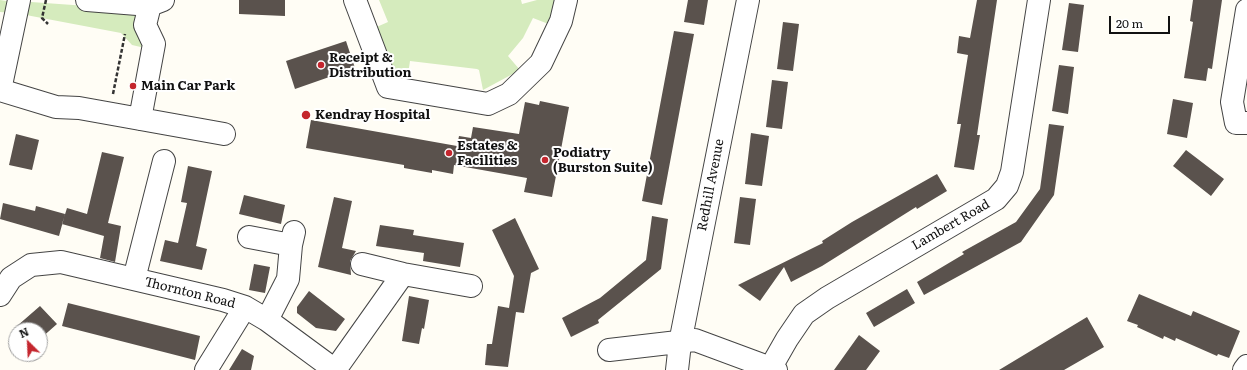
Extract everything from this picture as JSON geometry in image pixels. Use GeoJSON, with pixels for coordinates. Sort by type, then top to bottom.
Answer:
{"type":"FeatureCollection","features":[{"type":"Feature","properties":{"kind":"street"},"geometry":{"type":"LineString","coordinates":[[19,0],[0,90],[56,106],[79,108],[224,134]]}},
{"type":"Feature","properties":{"kind":"street"},"geometry":{"type":"LineString","coordinates":[[87,0],[148,3],[145,25],[154,44],[140,119]]}},
{"type":"Feature","properties":{"kind":"street"},"geometry":{"type":"LineString","coordinates":[[355,0],[388,86],[488,104],[509,94],[541,63],[562,21],[566,0]]}},
{"type":"Feature","properties":{"kind":"street","name":"Redhill Avenue"},"geometry":{"type":"LineString","coordinates":[[677,370],[680,343],[748,0]]}},
{"type":"Feature","properties":{"kind":"street","name":"Lambert Road"},"geometry":{"type":"LineString","coordinates":[[773,369],[787,339],[804,314],[827,298],[996,199],[1006,186],[1012,172],[1039,0]]}},
{"type":"Feature","properties":{"kind":"street"},"geometry":{"type":"LineString","coordinates":[[1247,10],[1232,102],[1236,123],[1247,122]]}},
{"type":"Feature","properties":{"kind":"street","name":"Thornton Road"},"geometry":{"type":"LineString","coordinates":[[134,280],[164,161]]}},
{"type":"Feature","properties":{"kind":"street"},"geometry":{"type":"LineString","coordinates":[[249,237],[292,238],[288,279],[267,320]]}},
{"type":"Feature","properties":{"kind":"street","name":"Thornton Road"},"geometry":{"type":"LineString","coordinates":[[4,279],[31,265],[61,262],[223,300],[245,307],[267,320],[335,370]]}},
{"type":"Feature","properties":{"kind":"street"},"geometry":{"type":"LineString","coordinates":[[362,264],[403,274],[471,286]]}},
{"type":"Feature","properties":{"kind":"street"},"geometry":{"type":"LineString","coordinates":[[335,370],[403,274]]}},
{"type":"Feature","properties":{"kind":"street"},"geometry":{"type":"LineString","coordinates":[[206,370],[245,307]]}},
{"type":"Feature","properties":{"kind":"street"},"geometry":{"type":"LineString","coordinates":[[609,350],[680,343],[695,340],[773,369]]}},
{"type":"Feature","properties":{"kind":"street"},"geometry":{"type":"LineString","coordinates":[[1244,370],[1247,366]]}},
{"type":"Feature","properties":{"kind":"path"},"geometry":{"type":"LineString","coordinates":[[46,0],[42,18],[48,24]]}},
{"type":"Feature","properties":{"kind":"path"},"geometry":{"type":"LineString","coordinates":[[109,114],[148,3]]}},
{"type":"Feature","properties":{"kind":"green space"},"geometry":{"type":"Polygon","coordinates":[[[0,0],[13,2],[12,13],[0,12],[0,0]]]}},
{"type":"Feature","properties":{"kind":"green space"},"geometry":{"type":"Polygon","coordinates":[[[379,0],[521,0],[522,4],[537,0],[558,0],[551,25],[533,18],[523,38],[508,56],[520,70],[483,90],[479,70],[477,69],[410,61],[407,81],[392,74],[372,29],[388,22],[379,0]]]}},
{"type":"Feature","properties":{"kind":"green space"},"geometry":{"type":"Polygon","coordinates":[[[31,2],[115,8],[140,12],[145,48],[132,45],[121,33],[26,15],[31,2]]]}},
{"type":"Feature","properties":{"kind":"building"},"geometry":{"type":"Polygon","coordinates":[[[239,0],[285,0],[285,16],[239,14],[239,0]]]}},
{"type":"Feature","properties":{"kind":"building"},"geometry":{"type":"Polygon","coordinates":[[[688,0],[708,0],[704,25],[684,22],[688,0]]]}},
{"type":"Feature","properties":{"kind":"building"},"geometry":{"type":"Polygon","coordinates":[[[977,0],[997,0],[977,135],[980,135],[974,170],[954,167],[961,124],[957,124],[968,55],[957,53],[959,36],[970,38],[977,0]]]}},
{"type":"Feature","properties":{"kind":"building"},"geometry":{"type":"Polygon","coordinates":[[[1193,0],[1222,0],[1212,69],[1208,68],[1206,81],[1184,78],[1193,22],[1190,21],[1193,0]]]}},
{"type":"Feature","properties":{"kind":"building"},"geometry":{"type":"Polygon","coordinates":[[[1069,3],[1084,5],[1078,52],[1062,50],[1069,3]]]}},
{"type":"Feature","properties":{"kind":"building"},"geometry":{"type":"Polygon","coordinates":[[[783,22],[799,24],[793,71],[777,69],[783,22]]]}},
{"type":"Feature","properties":{"kind":"building"},"geometry":{"type":"Polygon","coordinates":[[[674,31],[694,34],[662,205],[642,201],[674,31]]]}},
{"type":"Feature","properties":{"kind":"building","name":"Receipt & Distribution"},"geometry":{"type":"Polygon","coordinates":[[[346,41],[355,68],[295,89],[286,61],[346,41]]]}},
{"type":"Feature","properties":{"kind":"building"},"geometry":{"type":"Polygon","coordinates":[[[1059,65],[1074,67],[1068,114],[1052,111],[1059,65]]]}},
{"type":"Feature","properties":{"kind":"building"},"geometry":{"type":"Polygon","coordinates":[[[772,80],[788,82],[782,129],[766,127],[772,80]]]}},
{"type":"Feature","properties":{"kind":"building"},"geometry":{"type":"Polygon","coordinates":[[[1173,99],[1193,103],[1187,138],[1167,134],[1173,99]]]}},
{"type":"Feature","properties":{"kind":"building"},"geometry":{"type":"Polygon","coordinates":[[[540,101],[569,107],[552,197],[524,192],[527,178],[454,165],[453,174],[432,170],[432,173],[404,168],[404,165],[306,148],[311,120],[457,146],[459,136],[471,138],[473,127],[519,134],[525,102],[539,105],[540,101]]]}},
{"type":"Feature","properties":{"kind":"building"},"geometry":{"type":"Polygon","coordinates":[[[1049,124],[1064,126],[1054,195],[1021,242],[924,295],[917,282],[964,254],[962,252],[1016,222],[1040,189],[1049,124]]]}},
{"type":"Feature","properties":{"kind":"building"},"geometry":{"type":"Polygon","coordinates":[[[751,133],[769,136],[762,186],[745,184],[751,133]]]}},
{"type":"Feature","properties":{"kind":"building"},"geometry":{"type":"Polygon","coordinates":[[[16,134],[39,140],[32,170],[9,165],[16,134]]]}},
{"type":"Feature","properties":{"kind":"building"},"geometry":{"type":"Polygon","coordinates":[[[1186,150],[1224,179],[1211,196],[1173,166],[1186,150]]]}},
{"type":"Feature","properties":{"kind":"building"},"geometry":{"type":"Polygon","coordinates":[[[102,152],[124,157],[108,223],[121,226],[115,262],[100,258],[104,236],[62,224],[67,208],[87,214],[102,152]]]}},
{"type":"Feature","properties":{"kind":"building"},"geometry":{"type":"Polygon","coordinates":[[[188,166],[212,171],[196,246],[207,249],[202,270],[160,261],[165,240],[178,243],[187,203],[181,202],[188,166]]]}},
{"type":"Feature","properties":{"kind":"building"},"geometry":{"type":"Polygon","coordinates":[[[937,174],[947,191],[917,209],[916,207],[822,266],[791,282],[784,267],[760,301],[738,285],[823,243],[822,241],[852,222],[937,174]]]}},
{"type":"Feature","properties":{"kind":"building"},"geometry":{"type":"Polygon","coordinates":[[[244,195],[285,205],[281,224],[239,214],[244,195]]]}},
{"type":"Feature","properties":{"kind":"building"},"geometry":{"type":"Polygon","coordinates":[[[334,197],[352,201],[342,248],[356,251],[350,261],[351,275],[318,267],[334,197]]]}},
{"type":"Feature","properties":{"kind":"building"},"geometry":{"type":"Polygon","coordinates":[[[740,197],[756,199],[750,245],[734,243],[740,197]]]}},
{"type":"Feature","properties":{"kind":"building"},"geometry":{"type":"Polygon","coordinates":[[[3,203],[35,211],[36,206],[65,214],[59,236],[0,219],[3,203]]]}},
{"type":"Feature","properties":{"kind":"building"},"geometry":{"type":"Polygon","coordinates":[[[652,216],[668,219],[661,269],[598,320],[599,323],[571,337],[562,318],[600,298],[646,260],[652,216]]]}},
{"type":"Feature","properties":{"kind":"building"},"geometry":{"type":"Polygon","coordinates":[[[515,218],[539,269],[531,273],[524,313],[516,312],[508,367],[485,365],[487,344],[492,344],[498,306],[509,308],[514,276],[492,230],[515,218]]]}},
{"type":"Feature","properties":{"kind":"building"},"geometry":{"type":"Polygon","coordinates":[[[380,225],[414,230],[413,235],[464,243],[460,267],[423,261],[424,253],[376,246],[380,225]]]}},
{"type":"Feature","properties":{"kind":"building"},"geometry":{"type":"Polygon","coordinates":[[[254,264],[270,267],[265,293],[249,290],[254,264]]]}},
{"type":"Feature","properties":{"kind":"building"},"geometry":{"type":"Polygon","coordinates":[[[907,289],[915,303],[874,327],[866,313],[907,289]]]}},
{"type":"Feature","properties":{"kind":"building"},"geometry":{"type":"Polygon","coordinates":[[[309,291],[345,319],[336,331],[316,328],[297,313],[297,307],[309,291]]]}},
{"type":"Feature","properties":{"kind":"building"},"geometry":{"type":"Polygon","coordinates":[[[1139,294],[1191,316],[1193,311],[1240,331],[1229,358],[1218,354],[1217,356],[1176,338],[1175,341],[1164,336],[1163,339],[1137,327],[1138,325],[1127,321],[1139,294]]]}},
{"type":"Feature","properties":{"kind":"building"},"geometry":{"type":"Polygon","coordinates":[[[409,296],[429,300],[424,329],[422,328],[419,344],[402,341],[409,296]]]}},
{"type":"Feature","properties":{"kind":"building"},"geometry":{"type":"Polygon","coordinates":[[[68,303],[200,336],[195,360],[62,326],[68,303]]]}},
{"type":"Feature","properties":{"kind":"building"},"geometry":{"type":"Polygon","coordinates":[[[40,306],[57,324],[48,332],[48,322],[22,322],[40,306]]]}},
{"type":"Feature","properties":{"kind":"building"},"geometry":{"type":"Polygon","coordinates":[[[1087,317],[1104,347],[1064,370],[999,370],[1087,317]]]}},
{"type":"Feature","properties":{"kind":"building"},"geometry":{"type":"Polygon","coordinates":[[[859,335],[880,351],[866,370],[834,370],[859,335]]]}},
{"type":"Feature","properties":{"kind":"building"},"geometry":{"type":"Polygon","coordinates":[[[242,349],[254,356],[251,370],[229,370],[242,349]]]}},
{"type":"Feature","properties":{"kind":"place","name":"Receipt & Distribution"},"geometry":{"type":"Point","coordinates":[321,65]}},
{"type":"Feature","properties":{"kind":"place","name":"Main Car Park"},"geometry":{"type":"Point","coordinates":[133,86]}},
{"type":"Feature","properties":{"kind":"place","name":"Kendray Hospital"},"geometry":{"type":"Point","coordinates":[306,115]}},
{"type":"Feature","properties":{"kind":"place","name":"Estates & Facilities"},"geometry":{"type":"Point","coordinates":[449,153]}},
{"type":"Feature","properties":{"kind":"place","name":"Podiatry (Burston Suite)"},"geometry":{"type":"Point","coordinates":[545,160]}}]}
